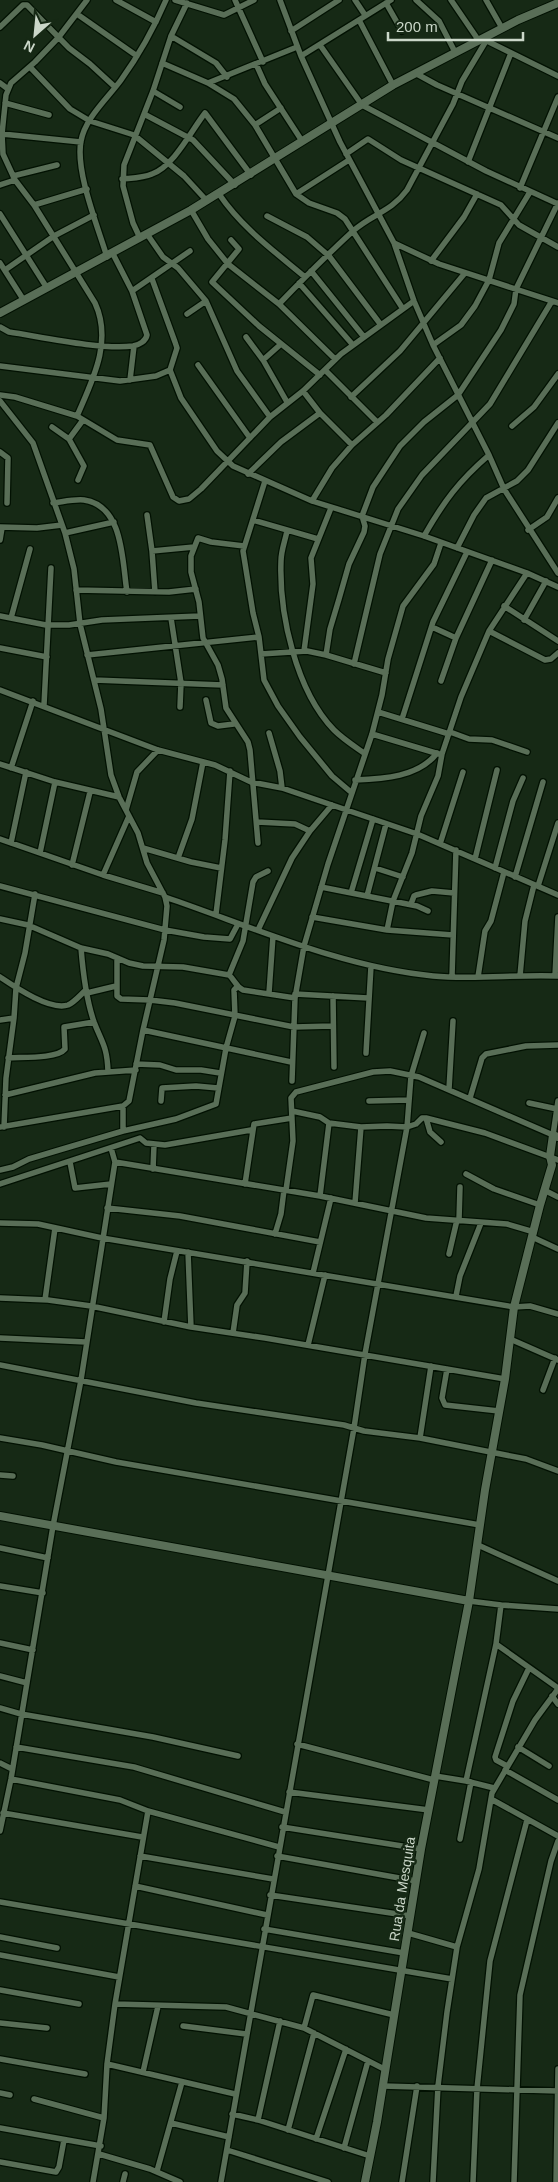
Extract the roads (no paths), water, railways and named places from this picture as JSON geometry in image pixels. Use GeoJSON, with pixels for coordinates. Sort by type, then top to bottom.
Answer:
{"type":"FeatureCollection","features":[{"type":"Feature","properties":{"kind":"street"},"geometry":{"type":"LineString","coordinates":[[77,416],[94,377],[102,345],[97,308],[54,236],[14,178],[2,154],[2,134],[8,89],[17,77],[30,67],[58,38],[87,0]]}},
{"type":"Feature","properties":{"kind":"street"},"geometry":{"type":"LineString","coordinates":[[116,0],[156,22]]}},
{"type":"Feature","properties":{"kind":"street"},"geometry":{"type":"LineString","coordinates":[[0,327],[9,332],[102,345],[134,346],[148,335],[132,291],[110,255],[94,215],[87,189],[81,142],[90,121],[137,56],[166,0]]}},
{"type":"Feature","properties":{"kind":"street"},"geometry":{"type":"LineString","coordinates":[[175,0],[224,15],[254,0]]}},
{"type":"Feature","properties":{"kind":"street"},"geometry":{"type":"LineString","coordinates":[[235,0],[265,84],[302,141]]}},
{"type":"Feature","properties":{"kind":"street"},"geometry":{"type":"LineString","coordinates":[[280,0],[301,56],[332,124],[394,243],[414,301],[433,345],[489,455],[504,489],[528,530],[558,573]]}},
{"type":"Feature","properties":{"kind":"street"},"geometry":{"type":"LineString","coordinates":[[291,30],[339,0]]}},
{"type":"Feature","properties":{"kind":"street"},"geometry":{"type":"LineString","coordinates":[[355,0],[365,15]]}},
{"type":"Feature","properties":{"kind":"street"},"geometry":{"type":"LineString","coordinates":[[416,0],[439,21],[455,52]]}},
{"type":"Feature","properties":{"kind":"street"},"geometry":{"type":"LineString","coordinates":[[451,0],[482,40],[558,76]]}},
{"type":"Feature","properties":{"kind":"street"},"geometry":{"type":"LineString","coordinates":[[486,0],[502,28]]}},
{"type":"Feature","properties":{"kind":"street"},"geometry":{"type":"LineString","coordinates":[[301,56],[389,1],[402,31]]}},
{"type":"Feature","properties":{"kind":"street"},"geometry":{"type":"LineString","coordinates":[[187,3],[170,36],[153,91],[127,154],[122,179],[130,214],[143,236],[171,264],[178,268],[206,301],[237,371],[270,417]]}},
{"type":"Feature","properties":{"kind":"street"},"geometry":{"type":"LineString","coordinates":[[0,312],[110,255],[235,185],[393,85],[502,28],[558,3]]}},
{"type":"Feature","properties":{"kind":"street"},"geometry":{"type":"LineString","coordinates":[[0,27],[24,4],[58,38],[115,87]]}},
{"type":"Feature","properties":{"kind":"street"},"geometry":{"type":"LineString","coordinates":[[78,14],[137,56]]}},
{"type":"Feature","properties":{"kind":"street"},"geometry":{"type":"LineString","coordinates":[[358,20],[393,85]]}},
{"type":"Feature","properties":{"kind":"street"},"geometry":{"type":"LineString","coordinates":[[170,36],[210,59],[227,76]]}},
{"type":"Feature","properties":{"kind":"street"},"geometry":{"type":"LineString","coordinates":[[279,304],[305,276],[329,256],[354,231],[401,199],[457,94],[482,40]]}},
{"type":"Feature","properties":{"kind":"street"},"geometry":{"type":"LineString","coordinates":[[320,45],[362,105],[468,162],[520,188],[558,204],[516,289],[514,304],[501,330],[458,395],[424,422],[400,446],[373,487],[362,516],[365,526],[364,532],[349,564],[330,628],[326,655]]}},
{"type":"Feature","properties":{"kind":"street"},"geometry":{"type":"LineString","coordinates":[[208,83],[297,46]]}},
{"type":"Feature","properties":{"kind":"street"},"geometry":{"type":"LineString","coordinates":[[468,162],[511,53]]}},
{"type":"Feature","properties":{"kind":"street"},"geometry":{"type":"LineString","coordinates":[[162,63],[208,83],[234,99],[255,125],[296,194],[309,203],[341,216],[354,231],[403,308]]}},
{"type":"Feature","properties":{"kind":"street"},"geometry":{"type":"LineString","coordinates":[[30,67],[64,104],[90,121],[134,135],[170,163],[196,187],[207,201]]}},
{"type":"Feature","properties":{"kind":"street"},"geometry":{"type":"LineString","coordinates":[[415,73],[426,80],[558,138]]}},
{"type":"Feature","properties":{"kind":"street"},"geometry":{"type":"LineString","coordinates":[[0,83],[8,89]]}},
{"type":"Feature","properties":{"kind":"street"},"geometry":{"type":"LineString","coordinates":[[153,91],[180,107]]}},
{"type":"Feature","properties":{"kind":"street"},"geometry":{"type":"LineString","coordinates":[[520,188],[558,97]]}},
{"type":"Feature","properties":{"kind":"street"},"geometry":{"type":"LineString","coordinates":[[5,103],[49,115]]}},
{"type":"Feature","properties":{"kind":"street"},"geometry":{"type":"LineString","coordinates":[[255,125],[281,108]]}},
{"type":"Feature","properties":{"kind":"street"},"geometry":{"type":"LineString","coordinates":[[122,179],[154,174],[170,163],[188,136],[207,113],[251,175]]}},
{"type":"Feature","properties":{"kind":"street"},"geometry":{"type":"LineString","coordinates":[[144,114],[188,136],[235,185]]}},
{"type":"Feature","properties":{"kind":"street"},"geometry":{"type":"LineString","coordinates":[[2,134],[81,142]]}},
{"type":"Feature","properties":{"kind":"street"},"geometry":{"type":"LineString","coordinates":[[296,194],[348,157],[366,138],[418,169],[500,205],[518,225],[540,239],[558,247]]}},
{"type":"Feature","properties":{"kind":"street"},"geometry":{"type":"LineString","coordinates":[[0,185],[14,178],[57,165]]}},
{"type":"Feature","properties":{"kind":"street"},"geometry":{"type":"LineString","coordinates":[[34,205],[87,189]]}},
{"type":"Feature","properties":{"kind":"street"},"geometry":{"type":"LineString","coordinates":[[433,345],[461,325],[475,306],[490,280],[495,252],[513,218],[530,192]]}},
{"type":"Feature","properties":{"kind":"street"},"geometry":{"type":"LineString","coordinates":[[219,194],[237,219],[250,232],[305,276]]}},
{"type":"Feature","properties":{"kind":"street"},"geometry":{"type":"LineString","coordinates":[[431,260],[464,217],[477,194]]}},
{"type":"Feature","properties":{"kind":"street"},"geometry":{"type":"LineString","coordinates":[[191,210],[208,239],[228,264],[279,304],[336,360]]}},
{"type":"Feature","properties":{"kind":"street"},"geometry":{"type":"LineString","coordinates":[[0,214],[47,288]]}},
{"type":"Feature","properties":{"kind":"street"},"geometry":{"type":"LineString","coordinates":[[5,270],[54,236],[94,215]]}},
{"type":"Feature","properties":{"kind":"street"},"geometry":{"type":"LineString","coordinates":[[267,216],[307,237],[329,256],[380,325]]}},
{"type":"Feature","properties":{"kind":"street"},"geometry":{"type":"LineString","coordinates":[[231,240],[239,248],[212,282],[235,305],[320,375]]}},
{"type":"Feature","properties":{"kind":"street"},"geometry":{"type":"LineString","coordinates":[[354,664],[380,554],[398,510],[422,475],[490,404],[555,302],[465,273],[394,243]]}},
{"type":"Feature","properties":{"kind":"street"},"geometry":{"type":"LineString","coordinates":[[132,291],[190,252]]}},
{"type":"Feature","properties":{"kind":"street"},"geometry":{"type":"LineString","coordinates":[[0,263],[23,300]]}},
{"type":"Feature","properties":{"kind":"street"},"geometry":{"type":"LineString","coordinates":[[311,272],[364,337]]}},
{"type":"Feature","properties":{"kind":"street"},"geometry":{"type":"LineString","coordinates":[[351,397],[400,351],[465,273]]}},
{"type":"Feature","properties":{"kind":"street"},"geometry":{"type":"LineString","coordinates":[[152,279],[175,342],[176,355],[170,370],[185,406],[227,462],[248,474],[312,501],[442,542],[527,573],[558,587]]}},
{"type":"Feature","properties":{"kind":"street"},"geometry":{"type":"LineString","coordinates":[[299,283],[353,345]]}},
{"type":"Feature","properties":{"kind":"street"},"geometry":{"type":"LineString","coordinates":[[187,314],[206,301]]}},
{"type":"Feature","properties":{"kind":"street"},"geometry":{"type":"LineString","coordinates":[[0,395],[15,397],[77,416],[117,440],[150,445],[173,497],[179,501],[189,499],[287,402],[303,391],[353,345],[414,301]]}},
{"type":"Feature","properties":{"kind":"street"},"geometry":{"type":"LineString","coordinates":[[246,337],[263,360],[287,402]]}},
{"type":"Feature","properties":{"kind":"street"},"geometry":{"type":"LineString","coordinates":[[263,360],[281,344]]}},
{"type":"Feature","properties":{"kind":"street"},"geometry":{"type":"LineString","coordinates":[[130,380],[134,346]]}},
{"type":"Feature","properties":{"kind":"street"},"geometry":{"type":"LineString","coordinates":[[312,501],[332,468],[352,445],[411,390],[440,358]]}},
{"type":"Feature","properties":{"kind":"street"},"geometry":{"type":"LineString","coordinates":[[198,365],[250,438]]}},
{"type":"Feature","properties":{"kind":"street"},"geometry":{"type":"LineString","coordinates":[[0,366],[106,380],[130,380],[156,376],[170,370]]}},
{"type":"Feature","properties":{"kind":"street"},"geometry":{"type":"LineString","coordinates":[[325,370],[377,422]]}},
{"type":"Feature","properties":{"kind":"street"},"geometry":{"type":"LineString","coordinates":[[512,426],[534,407],[558,374]]}},
{"type":"Feature","properties":{"kind":"street"},"geometry":{"type":"LineString","coordinates":[[303,391],[320,413],[352,445]]}},
{"type":"Feature","properties":{"kind":"street"},"geometry":{"type":"LineString","coordinates":[[0,401],[33,443],[62,525],[71,554],[80,624],[94,680],[111,775],[119,797],[143,848],[147,863],[164,895],[167,906],[165,930],[129,1101],[123,1106],[2,1127],[16,988],[25,953],[28,925],[35,894]]}},
{"type":"Feature","properties":{"kind":"street"},"geometry":{"type":"LineString","coordinates":[[248,474],[281,442],[320,413]]}},
{"type":"Feature","properties":{"kind":"street"},"geometry":{"type":"LineString","coordinates":[[70,439],[83,420]]}},
{"type":"Feature","properties":{"kind":"street"},"geometry":{"type":"LineString","coordinates":[[457,548],[474,515],[486,498],[517,481],[528,470],[558,423]]}},
{"type":"Feature","properties":{"kind":"street"},"geometry":{"type":"LineString","coordinates":[[52,427],[70,439],[84,466],[78,480]]}},
{"type":"Feature","properties":{"kind":"street"},"geometry":{"type":"LineString","coordinates":[[0,452],[8,458],[7,503]]}},
{"type":"Feature","properties":{"kind":"street"},"geometry":{"type":"LineString","coordinates":[[424,536],[442,505],[463,478],[489,455]]}},
{"type":"Feature","properties":{"kind":"street"},"geometry":{"type":"LineString","coordinates":[[265,481],[244,546],[244,564],[259,637],[264,680],[278,706],[332,776],[352,793]]}},
{"type":"Feature","properties":{"kind":"street"},"geometry":{"type":"LineString","coordinates":[[528,530],[547,517],[558,498]]}},
{"type":"Feature","properties":{"kind":"street"},"geometry":{"type":"LineString","coordinates":[[53,503],[85,500],[101,508],[114,522],[118,530],[127,592]]}},
{"type":"Feature","properties":{"kind":"street"},"geometry":{"type":"LineString","coordinates":[[304,651],[313,584],[311,558],[331,508]]}},
{"type":"Feature","properties":{"kind":"street"},"geometry":{"type":"LineString","coordinates":[[147,515],[155,592]]}},
{"type":"Feature","properties":{"kind":"street"},"geometry":{"type":"LineString","coordinates":[[253,520],[318,539]]}},
{"type":"Feature","properties":{"kind":"street"},"geometry":{"type":"LineString","coordinates":[[64,533],[114,522]]}},
{"type":"Feature","properties":{"kind":"street"},"geometry":{"type":"LineString","coordinates":[[0,540],[1,527],[37,528],[62,525]]}},
{"type":"Feature","properties":{"kind":"street"},"geometry":{"type":"LineString","coordinates":[[287,531],[281,560],[282,593],[298,669],[319,710],[333,729],[364,753]]}},
{"type":"Feature","properties":{"kind":"street"},"geometry":{"type":"LineString","coordinates":[[244,546],[211,542],[199,538],[194,546],[191,572],[196,589],[205,643],[218,664],[226,708],[234,724],[248,742],[250,750],[251,782],[258,843]]}},
{"type":"Feature","properties":{"kind":"street"},"geometry":{"type":"LineString","coordinates":[[292,1081],[291,1062],[295,996],[304,946],[312,917],[355,780],[372,734],[388,659],[404,606],[434,564],[442,542]]}},
{"type":"Feature","properties":{"kind":"street"},"geometry":{"type":"LineString","coordinates":[[152,551],[194,546]]}},
{"type":"Feature","properties":{"kind":"street"},"geometry":{"type":"LineString","coordinates":[[11,618],[30,549]]}},
{"type":"Feature","properties":{"kind":"street"},"geometry":{"type":"LineString","coordinates":[[402,719],[441,603],[467,552]]}},
{"type":"Feature","properties":{"kind":"street"},"geometry":{"type":"LineString","coordinates":[[441,681],[456,638],[492,560]]}},
{"type":"Feature","properties":{"kind":"street"},"geometry":{"type":"LineString","coordinates":[[44,705],[47,657],[46,625],[51,568]]}},
{"type":"Feature","properties":{"kind":"street"},"geometry":{"type":"LineString","coordinates":[[388,930],[393,901],[403,877],[421,816],[438,776],[440,754],[450,733],[461,697],[489,631],[527,573]]}},
{"type":"Feature","properties":{"kind":"street"},"geometry":{"type":"LineString","coordinates":[[524,620],[546,581]]}},
{"type":"Feature","properties":{"kind":"street"},"geometry":{"type":"LineString","coordinates":[[76,590],[155,592],[196,589]]}},
{"type":"Feature","properties":{"kind":"street"},"geometry":{"type":"LineString","coordinates":[[504,606],[558,641]]}},
{"type":"Feature","properties":{"kind":"street"},"geometry":{"type":"LineString","coordinates":[[0,616],[46,625],[80,624],[102,620],[200,616]]}},
{"type":"Feature","properties":{"kind":"street"},"geometry":{"type":"LineString","coordinates":[[171,618],[181,683],[180,707]]}},
{"type":"Feature","properties":{"kind":"street"},"geometry":{"type":"LineString","coordinates":[[432,627],[456,638]]}},
{"type":"Feature","properties":{"kind":"street"},"geometry":{"type":"LineString","coordinates":[[489,631],[545,660],[551,660],[558,653]]}},
{"type":"Feature","properties":{"kind":"street"},"geometry":{"type":"LineString","coordinates":[[87,655],[259,637]]}},
{"type":"Feature","properties":{"kind":"street"},"geometry":{"type":"LineString","coordinates":[[0,648],[47,657]]}},
{"type":"Feature","properties":{"kind":"street"},"geometry":{"type":"LineString","coordinates":[[261,654],[304,651],[326,655],[386,674]]}},
{"type":"Feature","properties":{"kind":"street"},"geometry":{"type":"LineString","coordinates":[[94,680],[223,685]]}},
{"type":"Feature","properties":{"kind":"street"},"geometry":{"type":"LineString","coordinates":[[0,690],[44,705],[158,750],[203,762],[251,782],[282,788],[417,834],[558,895]]}},
{"type":"Feature","properties":{"kind":"street"},"geometry":{"type":"LineString","coordinates":[[206,700],[211,723],[218,726],[234,724]]}},
{"type":"Feature","properties":{"kind":"street"},"geometry":{"type":"LineString","coordinates":[[11,768],[33,701]]}},
{"type":"Feature","properties":{"kind":"street"},"geometry":{"type":"LineString","coordinates":[[378,712],[469,739],[492,740],[527,752]]}},
{"type":"Feature","properties":{"kind":"street"},"geometry":{"type":"LineString","coordinates":[[269,733],[282,788]]}},
{"type":"Feature","properties":{"kind":"street"},"geometry":{"type":"LineString","coordinates":[[372,734],[440,754]]}},
{"type":"Feature","properties":{"kind":"street"},"geometry":{"type":"LineString","coordinates":[[104,875],[128,813],[137,772],[158,750]]}},
{"type":"Feature","properties":{"kind":"street"},"geometry":{"type":"LineString","coordinates":[[355,780],[413,772],[426,766],[440,754]]}},
{"type":"Feature","properties":{"kind":"street"},"geometry":{"type":"LineString","coordinates":[[178,858],[192,819],[203,762]]}},
{"type":"Feature","properties":{"kind":"street"},"geometry":{"type":"LineString","coordinates":[[0,764],[90,792],[119,797]]}},
{"type":"Feature","properties":{"kind":"street"},"geometry":{"type":"LineString","coordinates":[[475,859],[497,770]]}},
{"type":"Feature","properties":{"kind":"street"},"geometry":{"type":"LineString","coordinates":[[11,843],[26,772]]}},
{"type":"Feature","properties":{"kind":"street"},"geometry":{"type":"LineString","coordinates":[[216,914],[225,840],[230,772]]}},
{"type":"Feature","properties":{"kind":"street"},"geometry":{"type":"LineString","coordinates":[[440,844],[463,772]]}},
{"type":"Feature","properties":{"kind":"street"},"geometry":{"type":"LineString","coordinates":[[495,868],[513,801],[523,778]]}},
{"type":"Feature","properties":{"kind":"street"},"geometry":{"type":"LineString","coordinates":[[40,853],[55,782]]}},
{"type":"Feature","properties":{"kind":"street"},"geometry":{"type":"LineString","coordinates":[[516,877],[543,782]]}},
{"type":"Feature","properties":{"kind":"street"},"geometry":{"type":"LineString","coordinates":[[72,865],[90,792]]}},
{"type":"Feature","properties":{"kind":"street"},"geometry":{"type":"LineString","coordinates":[[258,930],[292,858],[310,831],[332,805]]}},
{"type":"Feature","properties":{"kind":"street"},"geometry":{"type":"LineString","coordinates":[[351,893],[374,819]]}},
{"type":"Feature","properties":{"kind":"street"},"geometry":{"type":"LineString","coordinates":[[257,822],[295,824],[310,831]]}},
{"type":"Feature","properties":{"kind":"street"},"geometry":{"type":"LineString","coordinates":[[520,976],[525,921],[558,823]]}},
{"type":"Feature","properties":{"kind":"street"},"geometry":{"type":"LineString","coordinates":[[366,896],[386,824]]}},
{"type":"Feature","properties":{"kind":"street"},"geometry":{"type":"LineString","coordinates":[[0,839],[164,895],[238,924],[304,946],[372,966],[435,976],[556,976],[558,917]]}},
{"type":"Feature","properties":{"kind":"street"},"geometry":{"type":"LineString","coordinates":[[143,848],[221,868]]}},
{"type":"Feature","properties":{"kind":"street"},"geometry":{"type":"LineString","coordinates":[[452,976],[456,850]]}},
{"type":"Feature","properties":{"kind":"street"},"geometry":{"type":"LineString","coordinates":[[375,868],[403,877]]}},
{"type":"Feature","properties":{"kind":"street"},"geometry":{"type":"LineString","coordinates":[[229,975],[240,951],[253,882],[256,877],[268,871]]}},
{"type":"Feature","properties":{"kind":"street"},"geometry":{"type":"LineString","coordinates":[[478,977],[485,931],[491,921],[504,872]]}},
{"type":"Feature","properties":{"kind":"street"},"geometry":{"type":"LineString","coordinates":[[0,886],[165,930],[228,940],[233,936],[238,924]]}},
{"type":"Feature","properties":{"kind":"street"},"geometry":{"type":"LineString","coordinates":[[321,887],[411,904],[428,911]]}},
{"type":"Feature","properties":{"kind":"street"},"geometry":{"type":"LineString","coordinates":[[411,904],[416,895],[432,891],[454,893]]}},
{"type":"Feature","properties":{"kind":"street"},"geometry":{"type":"LineString","coordinates":[[312,917],[388,930],[453,934]]}},
{"type":"Feature","properties":{"kind":"street"},"geometry":{"type":"LineString","coordinates":[[0,919],[28,925],[81,948],[143,966],[183,967],[229,975],[237,988]]}},
{"type":"Feature","properties":{"kind":"street"},"geometry":{"type":"LineString","coordinates":[[268,993],[273,936]]}},
{"type":"Feature","properties":{"kind":"street"},"geometry":{"type":"LineString","coordinates":[[81,948],[83,975],[94,1022],[106,1047],[108,1071]]}},
{"type":"Feature","properties":{"kind":"street"},"geometry":{"type":"LineString","coordinates":[[117,958],[116,986],[117,996],[121,999],[150,1000],[294,1027],[332,1026]]}},
{"type":"Feature","properties":{"kind":"street"},"geometry":{"type":"LineString","coordinates":[[366,1053],[368,998],[372,966]]}},
{"type":"Feature","properties":{"kind":"street"},"geometry":{"type":"LineString","coordinates":[[0,977],[16,988],[50,1005],[60,1006],[72,1003],[87,991],[116,986]]}},
{"type":"Feature","properties":{"kind":"street"},"geometry":{"type":"LineString","coordinates":[[237,988],[295,996],[368,998]]}},
{"type":"Feature","properties":{"kind":"street"},"geometry":{"type":"LineString","coordinates":[[0,1170],[13,1167],[29,1158],[123,1131],[176,1119],[216,1104],[218,1101],[220,1073],[234,1016],[234,990],[237,988]]}},
{"type":"Feature","properties":{"kind":"street"},"geometry":{"type":"LineString","coordinates":[[333,996],[334,1067]]}},
{"type":"Feature","properties":{"kind":"street"},"geometry":{"type":"LineString","coordinates":[[0,1020],[14,1018]]}},
{"type":"Feature","properties":{"kind":"street"},"geometry":{"type":"LineString","coordinates":[[449,1089],[453,1021]]}},
{"type":"Feature","properties":{"kind":"street"},"geometry":{"type":"LineString","coordinates":[[8,1058],[49,1056],[63,1052],[65,1049],[64,1027],[94,1022]]}},
{"type":"Feature","properties":{"kind":"street"},"geometry":{"type":"LineString","coordinates":[[143,1030],[291,1062]]}},
{"type":"Feature","properties":{"kind":"street"},"geometry":{"type":"LineString","coordinates":[[221,2182],[264,1928],[354,1428],[365,1354],[407,1127],[411,1076],[424,1033]]}},
{"type":"Feature","properties":{"kind":"street"},"geometry":{"type":"LineString","coordinates":[[470,1098],[482,1058],[486,1054],[526,1046],[558,1045]]}},
{"type":"Feature","properties":{"kind":"street"},"geometry":{"type":"LineString","coordinates":[[6,1096],[108,1071],[136,1067],[160,1065],[176,1070],[201,1070],[220,1073]]}},
{"type":"Feature","properties":{"kind":"street"},"geometry":{"type":"LineString","coordinates":[[275,1234],[292,1162],[291,1098],[296,1092],[373,1072],[390,1071],[419,1077],[555,1136],[558,1102]]}},
{"type":"Feature","properties":{"kind":"street"},"geometry":{"type":"LineString","coordinates":[[161,1101],[162,1088],[196,1086],[218,1088]]}},
{"type":"Feature","properties":{"kind":"street"},"geometry":{"type":"LineString","coordinates":[[369,1101],[409,1100]]}},
{"type":"Feature","properties":{"kind":"street"},"geometry":{"type":"LineString","coordinates":[[529,1103],[557,1112]]}},
{"type":"Feature","properties":{"kind":"street"},"geometry":{"type":"LineString","coordinates":[[123,1106],[123,1131]]}},
{"type":"Feature","properties":{"kind":"street"},"geometry":{"type":"LineString","coordinates":[[292,1111],[320,1117],[329,1123],[361,1127],[407,1127],[416,1124],[422,1118],[426,1118],[485,1133],[558,1160]]}},
{"type":"Feature","properties":{"kind":"street"},"geometry":{"type":"LineString","coordinates":[[245,1184],[251,1130],[254,1124],[292,1118]]}},
{"type":"Feature","properties":{"kind":"street"},"geometry":{"type":"LineString","coordinates":[[426,1118],[430,1132],[441,1142]]}},
{"type":"Feature","properties":{"kind":"street"},"geometry":{"type":"LineString","coordinates":[[320,1196],[329,1123]]}},
{"type":"Feature","properties":{"kind":"street"},"geometry":{"type":"LineString","coordinates":[[355,1203],[361,1127]]}},
{"type":"Feature","properties":{"kind":"street"},"geometry":{"type":"LineString","coordinates":[[0,1184],[140,1138],[145,1143],[165,1145],[251,1130]]}},
{"type":"Feature","properties":{"kind":"street","name":"Rua da Mesquita"},"geometry":{"type":"LineString","coordinates":[[365,2182],[384,2086],[421,1849],[469,1601],[505,1379],[514,1307],[552,1165],[550,1156],[555,1136]]}},
{"type":"Feature","properties":{"kind":"street"},"geometry":{"type":"LineString","coordinates":[[153,1169],[154,1145]]}},
{"type":"Feature","properties":{"kind":"street"},"geometry":{"type":"LineString","coordinates":[[0,1830],[3,1800],[11,1779],[53,1526],[81,1380],[91,1306],[116,1162],[111,1148]]}},
{"type":"Feature","properties":{"kind":"street"},"geometry":{"type":"LineString","coordinates":[[70,1162],[75,1188],[111,1184]]}},
{"type":"Feature","properties":{"kind":"street"},"geometry":{"type":"LineString","coordinates":[[116,1162],[320,1196],[426,1218],[508,1224],[558,1249]]}},
{"type":"Feature","properties":{"kind":"street"},"geometry":{"type":"LineString","coordinates":[[466,1174],[494,1189],[540,1206]]}},
{"type":"Feature","properties":{"kind":"street"},"geometry":{"type":"LineString","coordinates":[[449,1254],[458,1220],[460,1188]]}},
{"type":"Feature","properties":{"kind":"street"},"geometry":{"type":"LineString","coordinates":[[544,1190],[558,1197]]}},
{"type":"Feature","properties":{"kind":"street"},"geometry":{"type":"LineString","coordinates":[[313,1273],[331,1198]]}},
{"type":"Feature","properties":{"kind":"street"},"geometry":{"type":"LineString","coordinates":[[107,1208],[187,1217],[320,1242]]}},
{"type":"Feature","properties":{"kind":"street"},"geometry":{"type":"LineString","coordinates":[[0,1223],[38,1224],[102,1238],[177,1251],[247,1261],[514,1307],[530,1306],[558,1314]]}},
{"type":"Feature","properties":{"kind":"street"},"geometry":{"type":"LineString","coordinates":[[456,1296],[460,1276],[481,1223]]}},
{"type":"Feature","properties":{"kind":"street"},"geometry":{"type":"LineString","coordinates":[[45,1300],[55,1228]]}},
{"type":"Feature","properties":{"kind":"street"},"geometry":{"type":"LineString","coordinates":[[164,1322],[170,1279],[177,1251]]}},
{"type":"Feature","properties":{"kind":"street"},"geometry":{"type":"LineString","coordinates":[[188,1252],[191,1327]]}},
{"type":"Feature","properties":{"kind":"street"},"geometry":{"type":"LineString","coordinates":[[233,1333],[237,1305],[245,1292],[247,1261]]}},
{"type":"Feature","properties":{"kind":"street"},"geometry":{"type":"LineString","coordinates":[[308,1345],[325,1274]]}},
{"type":"Feature","properties":{"kind":"street"},"geometry":{"type":"LineString","coordinates":[[0,1298],[45,1300],[91,1306],[191,1327],[365,1354],[505,1379]]}},
{"type":"Feature","properties":{"kind":"street"},"geometry":{"type":"LineString","coordinates":[[0,1338],[86,1342]]}},
{"type":"Feature","properties":{"kind":"street"},"geometry":{"type":"LineString","coordinates":[[510,1339],[556,1359],[543,1390]]}},
{"type":"Feature","properties":{"kind":"street"},"geometry":{"type":"LineString","coordinates":[[0,1365],[196,1403],[364,1431],[420,1438],[526,1459],[558,1470]]}},
{"type":"Feature","properties":{"kind":"street"},"geometry":{"type":"LineString","coordinates":[[420,1438],[431,1366]]}},
{"type":"Feature","properties":{"kind":"street"},"geometry":{"type":"LineString","coordinates":[[446,1369],[442,1398],[445,1405],[499,1411]]}},
{"type":"Feature","properties":{"kind":"street"},"geometry":{"type":"LineString","coordinates":[[0,1438],[340,1502],[480,1525]]}},
{"type":"Feature","properties":{"kind":"street"},"geometry":{"type":"LineString","coordinates":[[0,1475],[14,1476]]}},
{"type":"Feature","properties":{"kind":"street"},"geometry":{"type":"LineString","coordinates":[[0,1516],[469,1601],[501,1606],[558,1608]]}},
{"type":"Feature","properties":{"kind":"street"},"geometry":{"type":"LineString","coordinates":[[478,1545],[558,1581]]}},
{"type":"Feature","properties":{"kind":"street"},"geometry":{"type":"LineString","coordinates":[[0,1548],[48,1558]]}},
{"type":"Feature","properties":{"kind":"street"},"geometry":{"type":"LineString","coordinates":[[0,1586],[43,1593]]}},
{"type":"Feature","properties":{"kind":"street"},"geometry":{"type":"LineString","coordinates":[[460,1839],[469,1781],[496,1644],[501,1606]]}},
{"type":"Feature","properties":{"kind":"street"},"geometry":{"type":"LineString","coordinates":[[0,1643],[33,1650]]}},
{"type":"Feature","properties":{"kind":"street"},"geometry":{"type":"LineString","coordinates":[[434,2182],[438,2086],[452,1979],[458,1948],[479,1869],[491,1799],[494,1788],[518,1747],[558,1688],[496,1644]]}},
{"type":"Feature","properties":{"kind":"street"},"geometry":{"type":"LineString","coordinates":[[528,1668],[508,1715],[495,1757],[506,1768],[558,1800]]}},
{"type":"Feature","properties":{"kind":"street"},"geometry":{"type":"LineString","coordinates":[[0,1676],[26,1683]]}},
{"type":"Feature","properties":{"kind":"street"},"geometry":{"type":"LineString","coordinates":[[552,1696],[558,1704]]}},
{"type":"Feature","properties":{"kind":"street"},"geometry":{"type":"LineString","coordinates":[[0,1708],[21,1714],[153,1737],[238,1756]]}},
{"type":"Feature","properties":{"kind":"street"},"geometry":{"type":"LineString","coordinates":[[297,1744],[435,1778],[469,1781],[494,1788]]}},
{"type":"Feature","properties":{"kind":"street"},"geometry":{"type":"LineString","coordinates":[[16,1747],[134,1766],[285,1812]]}},
{"type":"Feature","properties":{"kind":"street"},"geometry":{"type":"LineString","coordinates":[[518,1747],[548,1766]]}},
{"type":"Feature","properties":{"kind":"street"},"geometry":{"type":"LineString","coordinates":[[0,1763],[12,1769]]}},
{"type":"Feature","properties":{"kind":"street"},"geometry":{"type":"LineString","coordinates":[[11,1779],[120,1800],[148,1811],[279,1847]]}},
{"type":"Feature","properties":{"kind":"street"},"geometry":{"type":"LineString","coordinates":[[289,1792],[429,1810]]}},
{"type":"Feature","properties":{"kind":"street"},"geometry":{"type":"LineString","coordinates":[[491,1799],[558,1836]]}},
{"type":"Feature","properties":{"kind":"street"},"geometry":{"type":"LineString","coordinates":[[93,2182],[104,2118],[107,2064],[119,1977],[148,1811]]}},
{"type":"Feature","properties":{"kind":"street"},"geometry":{"type":"LineString","coordinates":[[3,1814],[142,1837]]}},
{"type":"Feature","properties":{"kind":"street"},"geometry":{"type":"LineString","coordinates":[[473,2182],[477,2089],[491,1952],[507,1902],[527,1820]]}},
{"type":"Feature","properties":{"kind":"street"},"geometry":{"type":"LineString","coordinates":[[282,1827],[421,1849]]}},
{"type":"Feature","properties":{"kind":"street"},"geometry":{"type":"LineString","coordinates":[[514,2182],[520,1995],[551,1861],[558,1841]]}},
{"type":"Feature","properties":{"kind":"street"},"geometry":{"type":"LineString","coordinates":[[140,1856],[273,1879]]}},
{"type":"Feature","properties":{"kind":"street"},"geometry":{"type":"LineString","coordinates":[[277,1856],[416,1882]]}},
{"type":"Feature","properties":{"kind":"street"},"geometry":{"type":"LineString","coordinates":[[135,1886],[267,1916]]}},
{"type":"Feature","properties":{"kind":"street"},"geometry":{"type":"LineString","coordinates":[[270,1895],[411,1916]]}},
{"type":"Feature","properties":{"kind":"street"},"geometry":{"type":"LineString","coordinates":[[0,1902],[401,1972],[452,1979]]}},
{"type":"Feature","properties":{"kind":"street"},"geometry":{"type":"LineString","coordinates":[[264,1928],[404,1953]]}},
{"type":"Feature","properties":{"kind":"street"},"geometry":{"type":"LineString","coordinates":[[408,1933],[458,1948]]}},
{"type":"Feature","properties":{"kind":"street"},"geometry":{"type":"LineString","coordinates":[[0,1937],[57,1948]]}},
{"type":"Feature","properties":{"kind":"street"},"geometry":{"type":"LineString","coordinates":[[0,1955],[119,1977]]}},
{"type":"Feature","properties":{"kind":"street"},"geometry":{"type":"LineString","coordinates":[[0,1990],[79,2004]]}},
{"type":"Feature","properties":{"kind":"street"},"geometry":{"type":"LineString","coordinates":[[304,2028],[313,1995],[394,2015]]}},
{"type":"Feature","properties":{"kind":"street"},"geometry":{"type":"LineString","coordinates":[[115,2004],[226,2007],[304,2028],[386,2070]]}},
{"type":"Feature","properties":{"kind":"street"},"geometry":{"type":"LineString","coordinates":[[144,2072],[158,2006]]}},
{"type":"Feature","properties":{"kind":"street"},"geometry":{"type":"LineString","coordinates":[[258,2120],[280,2021]]}},
{"type":"Feature","properties":{"kind":"street"},"geometry":{"type":"LineString","coordinates":[[0,2023],[47,2028]]}},
{"type":"Feature","properties":{"kind":"street"},"geometry":{"type":"LineString","coordinates":[[183,2026],[246,2034]]}},
{"type":"Feature","properties":{"kind":"street"},"geometry":{"type":"LineString","coordinates":[[288,2130],[314,2033]]}},
{"type":"Feature","properties":{"kind":"street"},"geometry":{"type":"LineString","coordinates":[[316,2139],[346,2049]]}},
{"type":"Feature","properties":{"kind":"street"},"geometry":{"type":"LineString","coordinates":[[0,2058],[85,2074]]}},
{"type":"Feature","properties":{"kind":"street"},"geometry":{"type":"LineString","coordinates":[[344,2148],[368,2061]]}},
{"type":"Feature","properties":{"kind":"street"},"geometry":{"type":"LineString","coordinates":[[107,2064],[235,2094]]}},
{"type":"Feature","properties":{"kind":"street"},"geometry":{"type":"LineString","coordinates":[[556,2182],[558,2069]]}},
{"type":"Feature","properties":{"kind":"street"},"geometry":{"type":"LineString","coordinates":[[157,2172],[182,2082]]}},
{"type":"Feature","properties":{"kind":"street"},"geometry":{"type":"LineString","coordinates":[[384,2086],[438,2086],[557,2091]]}},
{"type":"Feature","properties":{"kind":"street"},"geometry":{"type":"LineString","coordinates":[[402,2182],[417,2086]]}},
{"type":"Feature","properties":{"kind":"street"},"geometry":{"type":"LineString","coordinates":[[0,2093],[10,2095]]}},
{"type":"Feature","properties":{"kind":"street"},"geometry":{"type":"LineString","coordinates":[[34,2099],[104,2118]]}},
{"type":"Feature","properties":{"kind":"street"},"geometry":{"type":"LineString","coordinates":[[232,2114],[258,2120],[370,2156]]}},
{"type":"Feature","properties":{"kind":"street"},"geometry":{"type":"LineString","coordinates":[[171,2123],[229,2137]]}},
{"type":"Feature","properties":{"kind":"street"},"geometry":{"type":"LineString","coordinates":[[0,2128],[100,2146]]}},
{"type":"Feature","properties":{"kind":"street"},"geometry":{"type":"LineString","coordinates":[[0,2162],[56,2172],[59,2167],[64,2140]]}},
{"type":"Feature","properties":{"kind":"street"},"geometry":{"type":"LineString","coordinates":[[227,2150],[328,2182]]}},
{"type":"Feature","properties":{"kind":"street"},"geometry":{"type":"LineString","coordinates":[[99,2154],[157,2172],[180,2182]]}},
{"type":"Feature","properties":{"kind":"street"},"geometry":{"type":"LineString","coordinates":[[123,2182],[125,2174]]}}]}
